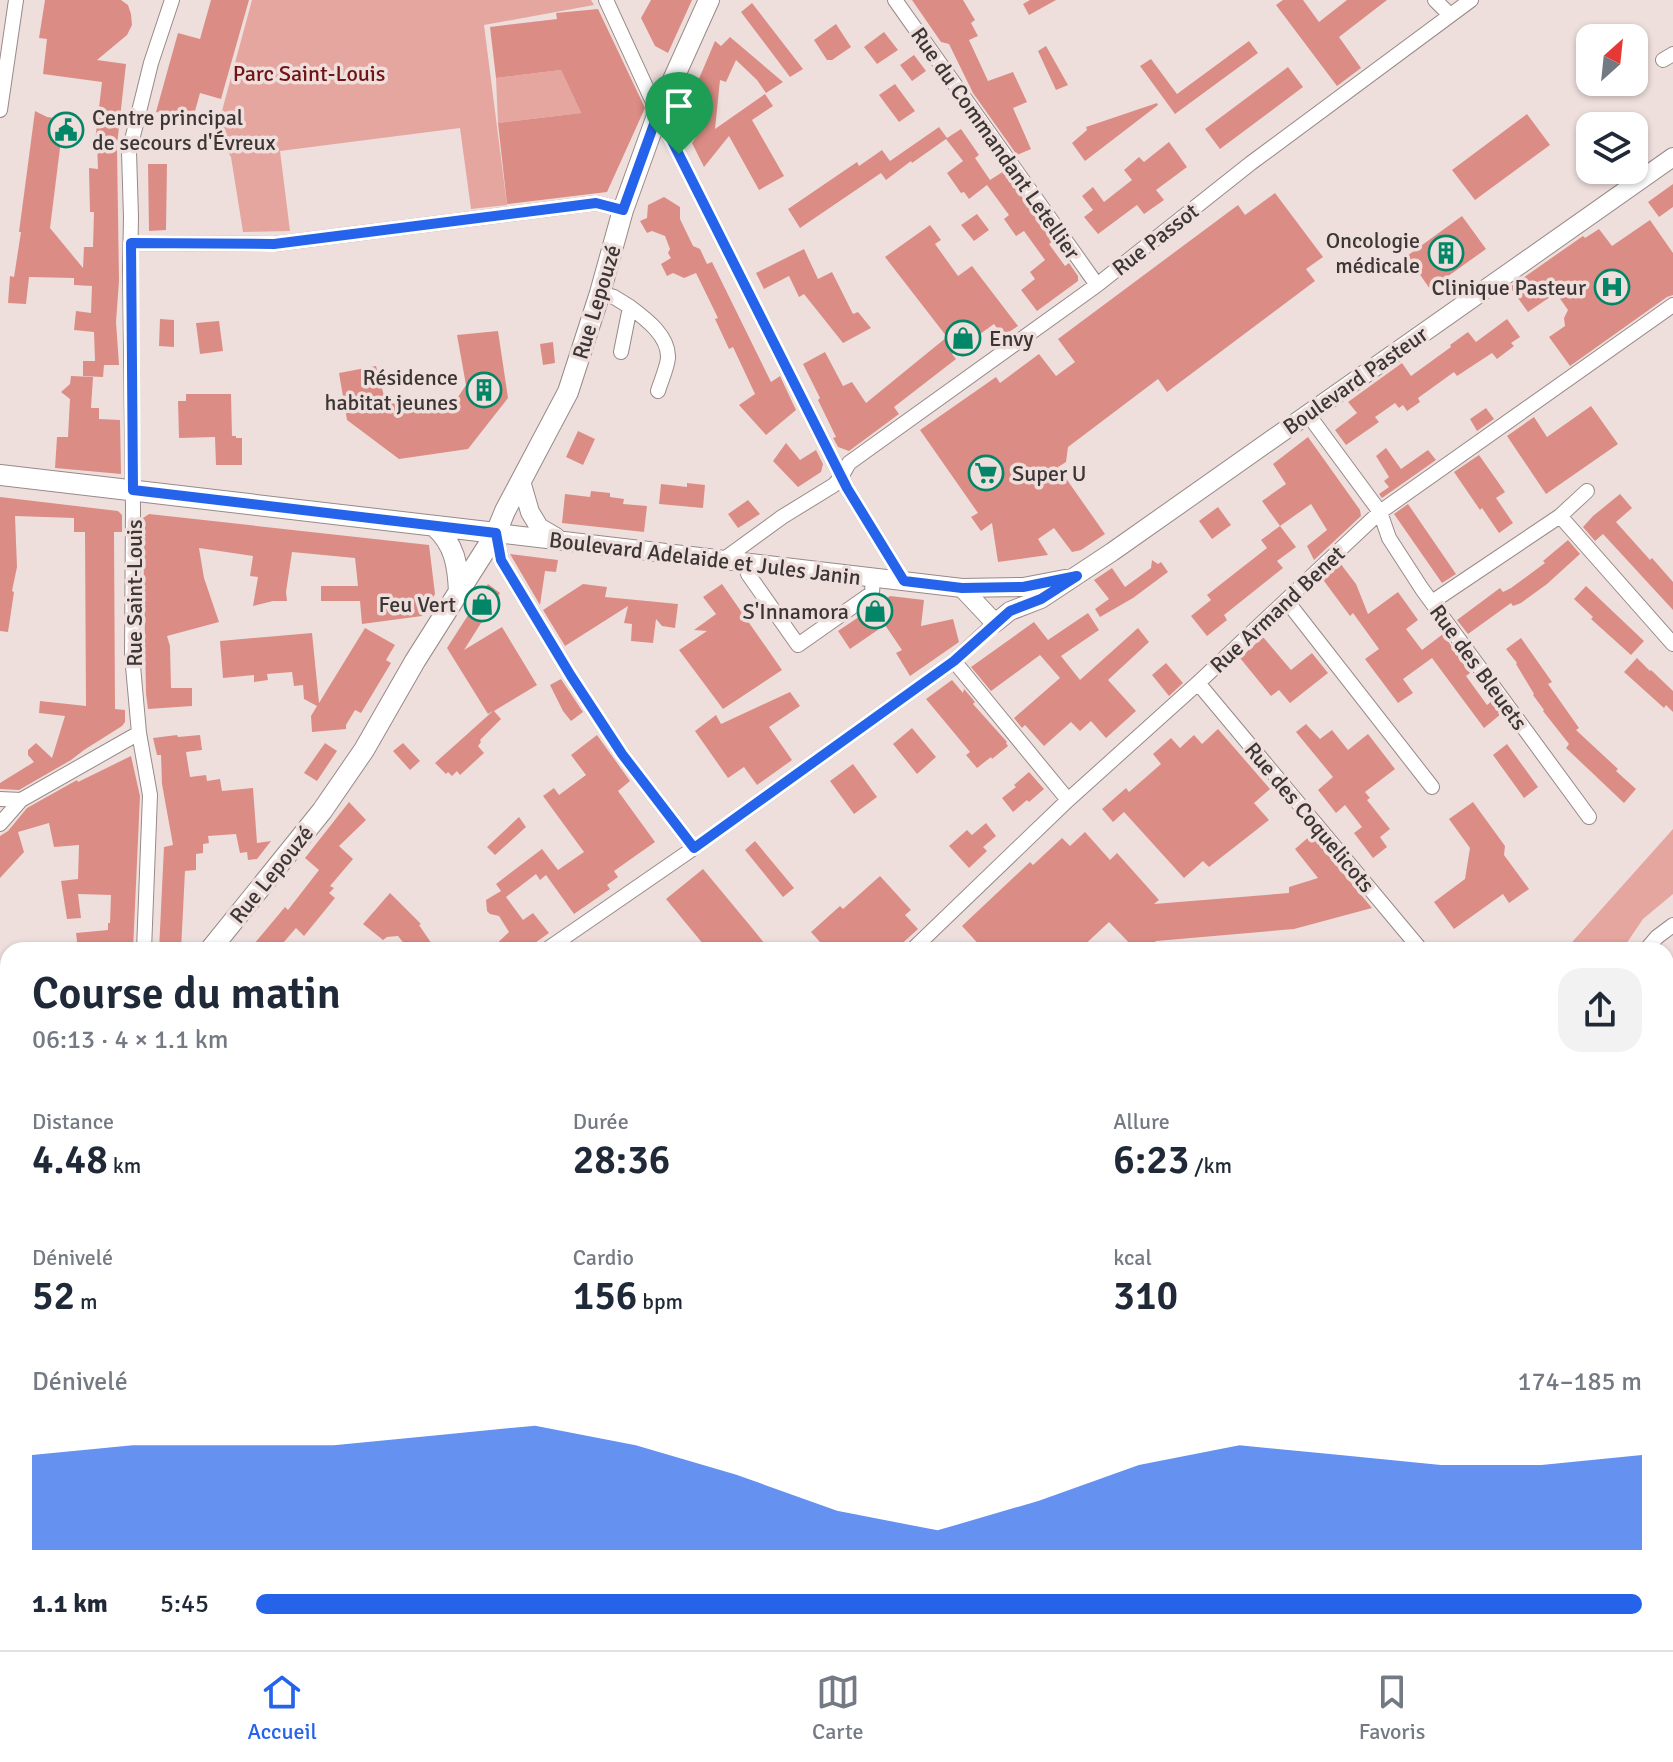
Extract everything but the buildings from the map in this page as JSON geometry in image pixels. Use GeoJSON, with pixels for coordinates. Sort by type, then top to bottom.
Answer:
{"type":"FeatureCollection","features":[{"type":"Feature","properties":{"kind":"main road","name":"Rue Lepouzé"},"geometry":{"type":"LineString","coordinates":[[216,942],[322,811],[364,750],[415,661],[496,533],[568,392],[623,210],[658,113],[709,0]]}},
{"type":"Feature","properties":{"kind":"main road"},"geometry":{"type":"LineString","coordinates":[[0,475],[496,533]]}},
{"type":"Feature","properties":{"kind":"main road"},"geometry":{"type":"LineString","coordinates":[[434,526],[447,537],[453,553],[459,574],[459,593]]}},
{"type":"Feature","properties":{"kind":"street"},"geometry":{"type":"LineString","coordinates":[[0,110],[16,0]]}},
{"type":"Feature","properties":{"kind":"street","name":"Rue Saint-Louis"},"geometry":{"type":"LineString","coordinates":[[144,942],[150,795],[139,733],[132,655],[129,152],[151,63],[172,0]]}},
{"type":"Feature","properties":{"kind":"street"},"geometry":{"type":"LineString","coordinates":[[606,0],[658,113],[841,477],[904,581]]}},
{"type":"Feature","properties":{"kind":"street","name":"Rue du Commandant Letellier"},"geometry":{"type":"LineString","coordinates":[[895,0],[1097,285]]}},
{"type":"Feature","properties":{"kind":"street"},"geometry":{"type":"LineString","coordinates":[[1435,0],[1450,15]]}},
{"type":"Feature","properties":{"kind":"street","name":"Rue Passot"},"geometry":{"type":"LineString","coordinates":[[723,560],[782,517],[834,485],[849,463],[1097,285],[1251,163],[1471,0]]}},
{"type":"Feature","properties":{"kind":"street","name":"Boulevard Pasteur"},"geometry":{"type":"LineString","coordinates":[[1077,576],[1673,157]]}},
{"type":"Feature","properties":{"kind":"street"},"geometry":{"type":"LineString","coordinates":[[131,243],[274,244],[596,203],[623,210]]}},
{"type":"Feature","properties":{"kind":"street"},"geometry":{"type":"LineString","coordinates":[[600,293],[630,307],[661,336],[668,358],[658,391]]}},
{"type":"Feature","properties":{"kind":"street","name":"Rue Armand Benet"},"geometry":{"type":"LineString","coordinates":[[920,942],[1068,800],[1380,512],[1673,305]]}},
{"type":"Feature","properties":{"kind":"street"},"geometry":{"type":"LineString","coordinates":[[621,352],[630,307]]}},
{"type":"Feature","properties":{"kind":"street","name":"Rue des Bleuets"},"geometry":{"type":"LineString","coordinates":[[1307,413],[1380,512],[1389,538],[1432,602],[1589,817]]}},
{"type":"Feature","properties":{"kind":"street"},"geometry":{"type":"LineString","coordinates":[[521,481],[530,512],[539,527],[562,541]]}},
{"type":"Feature","properties":{"kind":"street"},"geometry":{"type":"LineString","coordinates":[[1432,602],[1560,516],[1587,491]]}},
{"type":"Feature","properties":{"kind":"street"},"geometry":{"type":"LineString","coordinates":[[1560,516],[1673,644]]}},
{"type":"Feature","properties":{"kind":"street"},"geometry":{"type":"LineString","coordinates":[[496,533],[501,560],[571,676],[622,754],[694,848]]}},
{"type":"Feature","properties":{"kind":"street","name":"Boulevard Adelaide et Jules Janin"},"geometry":{"type":"LineString","coordinates":[[496,533],[962,588],[1023,587],[1077,576]]}},
{"type":"Feature","properties":{"kind":"street"},"geometry":{"type":"LineString","coordinates":[[748,563],[748,574],[798,645],[872,593],[873,577]]}},
{"type":"Feature","properties":{"kind":"street"},"geometry":{"type":"LineString","coordinates":[[558,942],[954,661],[1010,611],[1041,599],[1077,576]]}},
{"type":"Feature","properties":{"kind":"street"},"geometry":{"type":"LineString","coordinates":[[962,588],[995,623]]}},
{"type":"Feature","properties":{"kind":"street"},"geometry":{"type":"LineString","coordinates":[[1286,600],[1432,787]]}},
{"type":"Feature","properties":{"kind":"street"},"geometry":{"type":"LineString","coordinates":[[954,661],[1068,800]]}},
{"type":"Feature","properties":{"kind":"street","name":"Rue des Coquelicots"},"geometry":{"type":"LineString","coordinates":[[1198,683],[1414,942]]}},
{"type":"Feature","properties":{"kind":"street"},"geometry":{"type":"LineString","coordinates":[[0,824],[21,800],[139,733]]}},
{"type":"Feature","properties":{"kind":"street"},"geometry":{"type":"LineString","coordinates":[[0,799],[21,800]]}},
{"type":"Feature","properties":{"kind":"street"},"geometry":{"type":"LineString","coordinates":[[1653,942],[1673,925]]}},
{"type":"Feature","properties":{"kind":"green space","name":"Parc Saint-Louis"},"geometry":{"type":"Polygon","coordinates":[[[252,0],[591,0],[594,5],[484,25],[507,205],[471,209],[460,128],[280,151],[290,231],[243,232],[231,157],[216,133],[252,0]]]}},
{"type":"Feature","properties":{"kind":"green space"},"geometry":{"type":"Polygon","coordinates":[[[561,70],[581,113],[498,123],[496,78],[561,70]]]}},
{"type":"Feature","properties":{"kind":"green space"},"geometry":{"type":"Polygon","coordinates":[[[1673,829],[1673,894],[1643,919],[1627,942],[1572,942],[1673,829]]]}},
{"type":"Feature","properties":{"kind":"place","name":"Centre principal de secours d'Évreux"},"geometry":{"type":"Point","coordinates":[66,130]}},
{"type":"Feature","properties":{"kind":"place","name":"Oncologie médicale"},"geometry":{"type":"Point","coordinates":[1446,253]}},
{"type":"Feature","properties":{"kind":"place","name":"Clinique Pasteur"},"geometry":{"type":"Point","coordinates":[1612,287]}},
{"type":"Feature","properties":{"kind":"place","name":"Envy"},"geometry":{"type":"Point","coordinates":[963,338]}},
{"type":"Feature","properties":{"kind":"place","name":"Résidence habitat jeunes"},"geometry":{"type":"Point","coordinates":[484,390]}},
{"type":"Feature","properties":{"kind":"place","name":"Super U"},"geometry":{"type":"Point","coordinates":[986,473]}},
{"type":"Feature","properties":{"kind":"place","name":"Feu Vert"},"geometry":{"type":"Point","coordinates":[482,604]}},
{"type":"Feature","properties":{"kind":"place","name":"S'Innamora"},"geometry":{"type":"Point","coordinates":[875,611]}},
{"type":"Feature","properties":{"kind":"route"},"geometry":{"type":"LineString","coordinates":[[658,113],[679,154],[847,488],[904,581],[962,588],[1023,587],[1077,576],[1041,599],[1010,611],[954,661],[694,848],[606,732],[501,560],[496,533],[133,490],[131,243],[274,244],[596,203],[623,210],[658,113]]}}]}
